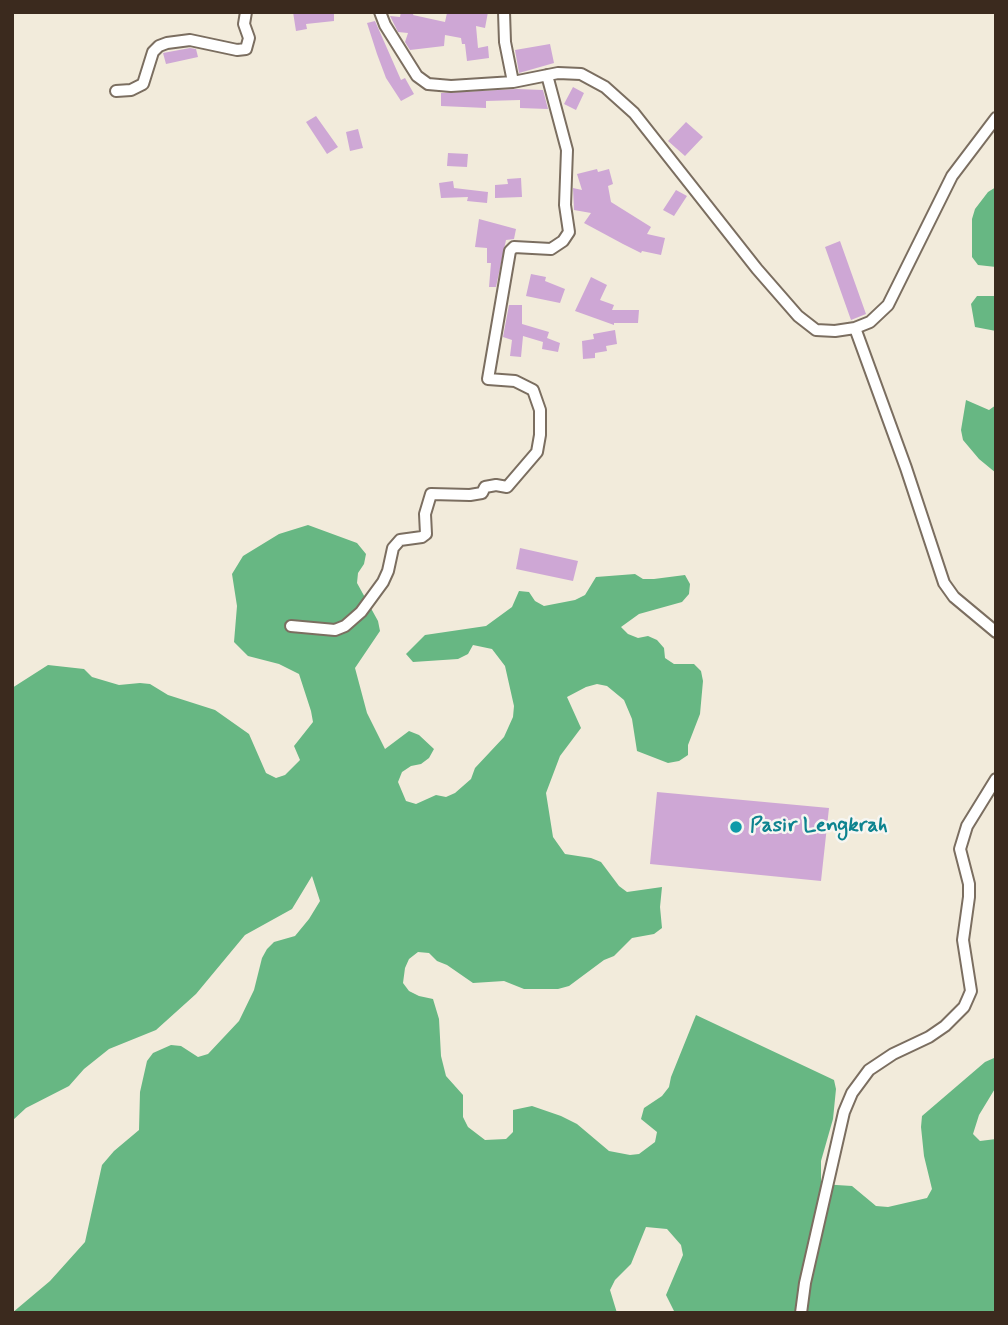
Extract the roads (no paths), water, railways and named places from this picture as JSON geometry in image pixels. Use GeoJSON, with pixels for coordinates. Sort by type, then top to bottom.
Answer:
{"type":"FeatureCollection","features":[{"type":"Feature","properties":{"kind":"street"},"geometry":{"type":"LineString","coordinates":[[116,91],[131,90],[143,85],[153,52],[167,43],[190,40],[237,51],[246,49],[249,38],[244,24],[246,12]]}},
{"type":"Feature","properties":{"kind":"street"},"geometry":{"type":"LineString","coordinates":[[380,12],[384,24],[422,81],[444,86],[513,82],[558,73],[581,74],[605,87],[634,113],[757,269],[798,316],[816,330],[855,328],[870,322],[888,305],[952,176],[996,118]]}},
{"type":"Feature","properties":{"kind":"street"},"geometry":{"type":"LineString","coordinates":[[504,12],[513,82]]}},
{"type":"Feature","properties":{"kind":"street"},"geometry":{"type":"LineString","coordinates":[[291,626],[335,630],[345,626],[361,612],[383,582],[393,548],[400,540],[426,534],[425,513],[431,494],[470,495],[482,493],[485,487],[507,487],[537,452],[540,410],[533,390],[515,381],[488,379],[510,251],[514,247],[551,249],[563,241],[569,232],[565,205],[566,150],[547,75]]}},
{"type":"Feature","properties":{"kind":"street"},"geometry":{"type":"LineString","coordinates":[[855,328],[944,583],[954,597],[996,632]]}},
{"type":"Feature","properties":{"kind":"street"},"geometry":{"type":"LineString","coordinates":[[801,1313],[805,1283],[844,1112],[852,1093],[869,1070],[945,1026],[964,1007],[971,991],[963,940],[969,884],[960,849],[967,827],[996,779]]}},
{"type":"Feature","properties":{"kind":"place","name":"Pasir Lengkrah"},"geometry":{"type":"Point","coordinates":[736,827]}}]}
